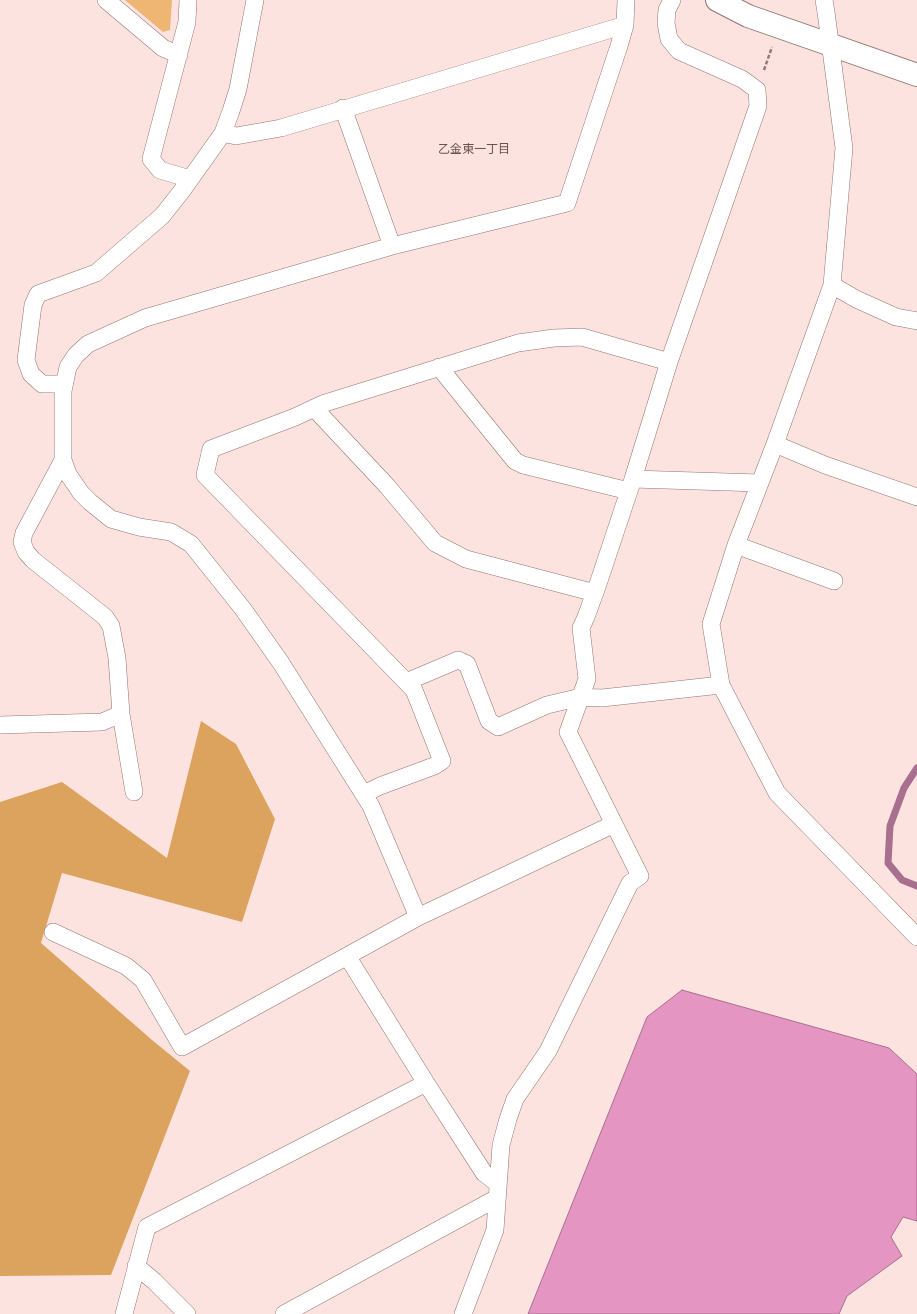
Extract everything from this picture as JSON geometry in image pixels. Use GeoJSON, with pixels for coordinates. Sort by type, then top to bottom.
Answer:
{"type":"FeatureCollection","features":[{"type":"Feature","properties":{"kind":"street"},"geometry":{"type":"LineString","coordinates":[[106,0],[163,48],[179,54]]}},
{"type":"Feature","properties":{"kind":"street"},"geometry":{"type":"LineString","coordinates":[[188,0],[187,22],[151,159],[160,170],[190,179]]}},
{"type":"Feature","properties":{"kind":"street"},"geometry":{"type":"LineString","coordinates":[[64,384],[42,384],[31,374],[26,360],[33,305],[38,294],[96,273],[162,216],[190,179],[222,133],[238,89],[255,0]]}},
{"type":"Feature","properties":{"kind":"street"},"geometry":{"type":"LineString","coordinates":[[463,1314],[495,1230],[501,1145],[508,1119],[516,1099],[548,1052],[630,883],[640,876],[568,732],[587,679],[581,628],[595,593],[631,485],[669,362],[758,106],[757,90],[742,79],[679,51],[669,39],[666,23],[667,10],[672,0]]}},
{"type":"Feature","properties":{"kind":"street"},"geometry":{"type":"LineString","coordinates":[[717,0],[748,16],[917,75]]}},
{"type":"Feature","properties":{"kind":"street"},"geometry":{"type":"LineString","coordinates":[[824,0],[844,148],[832,285],[775,444],[736,545],[711,624],[721,684],[777,793],[917,937]]}},
{"type":"Feature","properties":{"kind":"street"},"geometry":{"type":"LineString","coordinates":[[418,917],[372,806],[281,663],[243,608],[191,544],[171,532],[139,527],[111,519],[81,493],[68,474],[62,460],[64,384],[68,368],[76,355],[88,344],[145,318],[392,246],[567,203],[625,25],[626,2]]}},
{"type":"Feature","properties":{"kind":"street"},"geometry":{"type":"LineString","coordinates":[[222,133],[236,136],[281,128],[343,108],[625,25]]}},
{"type":"Feature","properties":{"kind":"street"},"geometry":{"type":"LineString","coordinates":[[343,108],[392,246]]}},
{"type":"Feature","properties":{"kind":"street"},"geometry":{"type":"LineString","coordinates":[[832,285],[856,299],[896,317],[917,321]]}},
{"type":"Feature","properties":{"kind":"street"},"geometry":{"type":"LineString","coordinates":[[364,794],[380,786],[434,766],[442,761],[414,690],[205,475],[211,449],[295,417],[324,403],[518,343],[554,338],[582,337],[669,362]]}},
{"type":"Feature","properties":{"kind":"street"},"geometry":{"type":"LineString","coordinates":[[439,367],[515,461],[523,465],[631,485],[760,483]]}},
{"type":"Feature","properties":{"kind":"street"},"geometry":{"type":"LineString","coordinates":[[314,408],[387,486],[435,543],[466,559],[595,593]]}},
{"type":"Feature","properties":{"kind":"street"},"geometry":{"type":"LineString","coordinates":[[775,444],[825,465],[917,497]]}},
{"type":"Feature","properties":{"kind":"street"},"geometry":{"type":"LineString","coordinates":[[62,460],[24,533],[22,542],[26,552],[33,560],[105,617],[111,626],[117,658],[121,714],[134,792]]}},
{"type":"Feature","properties":{"kind":"street"},"geometry":{"type":"LineString","coordinates":[[736,545],[834,581]]}},
{"type":"Feature","properties":{"kind":"street"},"geometry":{"type":"LineString","coordinates":[[406,682],[458,660],[467,664],[489,721],[498,727],[547,705],[581,698],[602,698],[721,684]]}},
{"type":"Feature","properties":{"kind":"street"},"geometry":{"type":"LineString","coordinates":[[0,725],[102,722],[121,714]]}},
{"type":"Feature","properties":{"kind":"street"},"geometry":{"type":"LineString","coordinates":[[53,932],[126,966],[143,980],[182,1047],[418,917],[614,824]]}},
{"type":"Feature","properties":{"kind":"street"},"geometry":{"type":"LineString","coordinates":[[347,956],[426,1083],[484,1173],[498,1191]]}},
{"type":"Feature","properties":{"kind":"street"},"geometry":{"type":"LineString","coordinates":[[124,1314],[147,1227],[426,1083]]}},
{"type":"Feature","properties":{"kind":"street"},"geometry":{"type":"LineString","coordinates":[[284,1314],[498,1191]]}},
{"type":"Feature","properties":{"kind":"street"},"geometry":{"type":"LineString","coordinates":[[136,1266],[154,1280],[187,1314]]}},
{"type":"Feature","properties":{"kind":"path"},"geometry":{"type":"LineString","coordinates":[[757,90],[779,27]]}},
{"type":"Feature","properties":{"kind":"shaded area"},"geometry":{"type":"Polygon","coordinates":[[[125,0],[172,0],[170,30],[163,32],[125,0]]]}},
{"type":"Feature","properties":{"kind":"shaded area"},"geometry":{"type":"Polygon","coordinates":[[[201,721],[236,744],[275,819],[242,922],[62,873],[41,943],[152,1040],[190,1071],[111,1275],[0,1276],[0,802],[62,782],[167,858],[201,721]]]}},
{"type":"Feature","properties":{"kind":"shaded area"},"geometry":{"type":"Polygon","coordinates":[[[682,990],[889,1048],[917,1074],[917,1221],[903,1217],[891,1237],[902,1256],[847,1296],[839,1314],[528,1314],[647,1017],[682,990]]]}},
{"type":"Feature","properties":{"kind":"waterway"},"geometry":{"type":"LineString","coordinates":[[917,768],[904,788],[890,826],[888,863],[902,880],[917,886]]}},
{"type":"Feature","properties":{"kind":"district","name":"乙金東一丁目"},"geometry":{"type":"Point","coordinates":[474,150]}}]}
